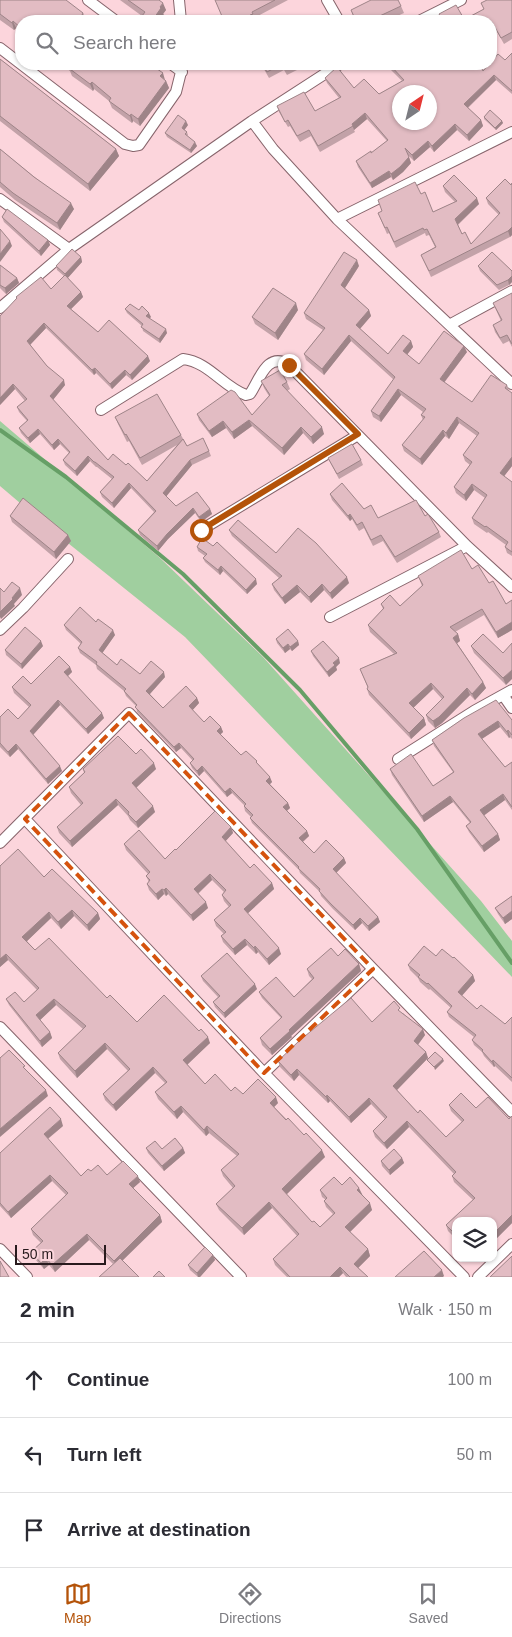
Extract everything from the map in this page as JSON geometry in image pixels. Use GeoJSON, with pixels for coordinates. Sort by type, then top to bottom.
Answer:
{"type":"FeatureCollection","features":[{"type":"Feature","properties":{"kind":"street"},"geometry":{"type":"LineString","coordinates":[[88,0],[108,15]]}},
{"type":"Feature","properties":{"kind":"street"},"geometry":{"type":"LineString","coordinates":[[179,0],[180,15]]}},
{"type":"Feature","properties":{"kind":"street"},"geometry":{"type":"LineString","coordinates":[[328,0],[336,15]]}},
{"type":"Feature","properties":{"kind":"street"},"geometry":{"type":"LineString","coordinates":[[431,15],[461,0]]}},
{"type":"Feature","properties":{"kind":"street"},"geometry":{"type":"LineString","coordinates":[[0,48],[15,60]]}},
{"type":"Feature","properties":{"kind":"street"},"geometry":{"type":"LineString","coordinates":[[29,70],[125,144],[133,146],[139,145],[176,92],[182,70]]}},
{"type":"Feature","properties":{"kind":"street"},"geometry":{"type":"LineString","coordinates":[[0,308],[69,249],[252,121],[331,70]]}},
{"type":"Feature","properties":{"kind":"street"},"geometry":{"type":"LineString","coordinates":[[252,121],[273,149],[338,219],[451,324],[512,384]]}},
{"type":"Feature","properties":{"kind":"street"},"geometry":{"type":"LineString","coordinates":[[338,219],[512,132]]}},
{"type":"Feature","properties":{"kind":"street"},"geometry":{"type":"LineString","coordinates":[[0,199],[69,249]]}},
{"type":"Feature","properties":{"kind":"street"},"geometry":{"type":"LineString","coordinates":[[451,324],[512,292]]}},
{"type":"Feature","properties":{"kind":"street"},"geometry":{"type":"LineString","coordinates":[[101,410],[183,360],[193,361],[209,370],[240,393],[246,395],[250,394],[270,364],[275,360],[282,361],[289,365],[467,546],[512,588]]}},
{"type":"Feature","properties":{"kind":"street"},"geometry":{"type":"LineString","coordinates":[[201,530],[358,434]]}},
{"type":"Feature","properties":{"kind":"street"},"geometry":{"type":"LineString","coordinates":[[330,617],[467,546]]}},
{"type":"Feature","properties":{"kind":"street"},"geometry":{"type":"LineString","coordinates":[[0,630],[23,608],[68,558]]}},
{"type":"Feature","properties":{"kind":"street"},"geometry":{"type":"LineString","coordinates":[[398,759],[507,692],[512,708]]}},
{"type":"Feature","properties":{"kind":"street"},"geometry":{"type":"LineString","coordinates":[[0,843],[129,713],[512,1112]]}},
{"type":"Feature","properties":{"kind":"street"},"geometry":{"type":"LineString","coordinates":[[25,819],[264,1073],[464,1277]]}},
{"type":"Feature","properties":{"kind":"street"},"geometry":{"type":"LineString","coordinates":[[264,1073],[373,969]]}},
{"type":"Feature","properties":{"kind":"street"},"geometry":{"type":"LineString","coordinates":[[0,1027],[241,1277]]}},
{"type":"Feature","properties":{"kind":"street"},"geometry":{"type":"LineString","coordinates":[[478,1277],[512,1244]]}},
{"type":"Feature","properties":{"kind":"street"},"geometry":{"type":"LineString","coordinates":[[0,1249],[27,1277]]}},
{"type":"Feature","properties":{"kind":"highlighted area"},"geometry":{"type":"Polygon","coordinates":[[[129,713],[373,969],[264,1073],[25,819],[129,713]]]}},
{"type":"Feature","properties":{"kind":"green space"},"geometry":{"type":"Polygon","coordinates":[[[0,421],[160,558],[263,657],[481,901],[512,941],[512,977],[185,637],[0,486],[0,421]]]}},
{"type":"Feature","properties":{"kind":"building"},"geometry":{"type":"Polygon","coordinates":[[[0,0],[66,0],[83,13],[82,15],[15,15],[15,23],[13,21],[12,23],[0,14],[0,0]]]}},
{"type":"Feature","properties":{"kind":"building"},"geometry":{"type":"Polygon","coordinates":[[[128,0],[159,0],[163,3],[156,15],[143,15],[145,12],[128,0]]]}},
{"type":"Feature","properties":{"kind":"building"},"geometry":{"type":"Polygon","coordinates":[[[215,0],[275,0],[252,12],[253,14],[250,15],[221,15],[215,0]]]}},
{"type":"Feature","properties":{"kind":"building"},"geometry":{"type":"Polygon","coordinates":[[[371,0],[398,0],[401,6],[382,15],[353,15],[351,10],[371,0]]]}},
{"type":"Feature","properties":{"kind":"building"},"geometry":{"type":"Polygon","coordinates":[[[487,0],[512,0],[512,32],[501,38],[497,31],[497,15],[473,15],[484,9],[481,3],[487,0]]]}},
{"type":"Feature","properties":{"kind":"building"},"geometry":{"type":"Polygon","coordinates":[[[456,5],[462,15],[440,15],[456,5]]]}},
{"type":"Feature","properties":{"kind":"building"},"geometry":{"type":"Polygon","coordinates":[[[512,53],[512,91],[494,75],[464,104],[481,120],[467,135],[455,124],[432,146],[428,141],[412,155],[405,148],[409,157],[400,167],[391,174],[389,171],[370,183],[356,161],[371,151],[371,153],[388,140],[365,113],[352,124],[353,126],[318,146],[309,130],[297,136],[288,120],[285,122],[277,106],[304,92],[315,111],[341,97],[325,78],[334,70],[339,70],[354,88],[364,79],[379,94],[392,87],[392,130],[437,130],[437,85],[395,85],[404,80],[395,70],[497,70],[497,55],[505,60],[512,53]]]}},
{"type":"Feature","properties":{"kind":"building"},"geometry":{"type":"Polygon","coordinates":[[[0,59],[116,149],[88,184],[0,116],[0,59]]]}},
{"type":"Feature","properties":{"kind":"building"},"geometry":{"type":"Polygon","coordinates":[[[71,70],[159,70],[163,73],[160,76],[166,81],[138,119],[131,114],[130,116],[109,101],[111,98],[92,82],[90,84],[71,70]]]}},
{"type":"Feature","properties":{"kind":"building"},"geometry":{"type":"Polygon","coordinates":[[[490,110],[502,121],[495,128],[484,117],[490,110]]]}},
{"type":"Feature","properties":{"kind":"building"},"geometry":{"type":"Polygon","coordinates":[[[178,115],[186,121],[182,128],[187,132],[185,134],[195,142],[190,150],[165,133],[178,115]]]}},
{"type":"Feature","properties":{"kind":"building"},"geometry":{"type":"Polygon","coordinates":[[[0,149],[34,177],[71,203],[57,223],[0,182],[0,149]]]}},
{"type":"Feature","properties":{"kind":"building"},"geometry":{"type":"Polygon","coordinates":[[[454,175],[477,198],[455,219],[462,234],[465,232],[471,244],[500,213],[486,198],[505,179],[511,185],[512,183],[512,227],[508,231],[429,271],[421,255],[436,247],[427,229],[424,230],[423,228],[394,242],[378,213],[382,211],[378,200],[415,182],[421,194],[425,192],[433,212],[457,201],[443,186],[454,175]]]}},
{"type":"Feature","properties":{"kind":"building"},"geometry":{"type":"Polygon","coordinates":[[[7,209],[48,240],[39,251],[2,217],[7,209]]]}},
{"type":"Feature","properties":{"kind":"building"},"geometry":{"type":"Polygon","coordinates":[[[0,229],[10,241],[0,254],[0,229]]]}},
{"type":"Feature","properties":{"kind":"building"},"geometry":{"type":"Polygon","coordinates":[[[72,249],[81,257],[65,274],[56,266],[72,249]]]}},
{"type":"Feature","properties":{"kind":"building"},"geometry":{"type":"Polygon","coordinates":[[[344,252],[357,260],[341,285],[369,310],[356,325],[388,354],[403,335],[411,341],[403,351],[419,364],[444,331],[464,346],[440,379],[472,402],[491,375],[507,385],[505,388],[512,393],[512,457],[500,473],[512,482],[512,552],[505,547],[508,542],[472,518],[487,495],[472,484],[464,495],[454,487],[472,462],[463,455],[479,433],[457,417],[446,433],[443,430],[420,459],[402,445],[425,417],[421,415],[426,409],[398,389],[379,416],[371,411],[395,377],[349,335],[322,369],[304,354],[325,328],[304,313],[344,252]]]}},
{"type":"Feature","properties":{"kind":"building"},"geometry":{"type":"Polygon","coordinates":[[[492,252],[512,271],[512,276],[508,280],[497,285],[478,266],[492,252]]]}},
{"type":"Feature","properties":{"kind":"building"},"geometry":{"type":"Polygon","coordinates":[[[0,265],[17,278],[5,288],[0,285],[0,265]]]}},
{"type":"Feature","properties":{"kind":"building"},"geometry":{"type":"Polygon","coordinates":[[[65,275],[81,292],[67,306],[98,332],[109,320],[148,356],[130,375],[125,370],[110,384],[95,368],[92,370],[44,323],[27,341],[47,366],[64,380],[50,396],[108,460],[113,454],[126,465],[128,463],[147,481],[183,439],[187,446],[203,438],[209,451],[190,460],[163,493],[176,506],[197,492],[210,509],[199,517],[193,508],[157,546],[138,530],[156,511],[129,483],[112,503],[100,492],[114,477],[88,456],[75,471],[63,460],[70,452],[58,439],[52,445],[38,429],[28,438],[19,428],[28,420],[17,407],[27,399],[13,384],[0,398],[0,316],[16,297],[41,277],[51,289],[65,275]]]}},
{"type":"Feature","properties":{"kind":"building"},"geometry":{"type":"Polygon","coordinates":[[[273,288],[296,303],[275,333],[252,317],[273,288]]]}},
{"type":"Feature","properties":{"kind":"building"},"geometry":{"type":"Polygon","coordinates":[[[512,293],[512,344],[507,335],[500,338],[493,325],[502,320],[493,303],[512,293]]]}},
{"type":"Feature","properties":{"kind":"building"},"geometry":{"type":"Polygon","coordinates":[[[130,304],[139,310],[142,306],[149,313],[146,316],[166,329],[159,339],[141,327],[143,324],[125,309],[130,304]]]}},
{"type":"Feature","properties":{"kind":"building"},"geometry":{"type":"Polygon","coordinates":[[[280,370],[287,382],[282,385],[322,427],[311,437],[301,427],[282,448],[249,420],[232,432],[223,421],[209,431],[197,414],[231,390],[235,392],[252,415],[270,395],[261,381],[280,370]]]}},
{"type":"Feature","properties":{"kind":"building"},"geometry":{"type":"Polygon","coordinates":[[[157,394],[181,435],[140,458],[115,417],[157,394]]]}},
{"type":"Feature","properties":{"kind":"building"},"geometry":{"type":"Polygon","coordinates":[[[352,444],[361,460],[337,474],[328,458],[352,444]]]}},
{"type":"Feature","properties":{"kind":"building"},"geometry":{"type":"Polygon","coordinates":[[[342,483],[364,509],[371,505],[378,518],[416,500],[425,516],[428,514],[439,532],[395,557],[381,535],[371,540],[362,522],[357,525],[350,514],[348,516],[330,494],[342,483]]]}},
{"type":"Feature","properties":{"kind":"building"},"geometry":{"type":"Polygon","coordinates":[[[23,498],[68,535],[54,552],[10,516],[23,498]]]}},
{"type":"Feature","properties":{"kind":"building"},"geometry":{"type":"Polygon","coordinates":[[[238,520],[276,553],[298,528],[316,543],[347,577],[330,593],[322,584],[309,597],[297,585],[282,598],[272,584],[282,576],[229,530],[238,520]]]}},
{"type":"Feature","properties":{"kind":"building"},"geometry":{"type":"Polygon","coordinates":[[[202,538],[213,546],[217,542],[256,579],[246,590],[221,566],[218,570],[203,558],[207,554],[197,547],[202,538]]]}},
{"type":"Feature","properties":{"kind":"building"},"geometry":{"type":"Polygon","coordinates":[[[461,550],[472,569],[478,565],[489,583],[493,581],[506,604],[512,600],[512,622],[496,632],[482,609],[450,627],[458,634],[453,638],[483,682],[472,694],[467,688],[433,721],[426,715],[444,697],[431,683],[409,703],[424,718],[409,733],[367,689],[368,687],[360,669],[397,653],[368,625],[384,608],[381,604],[390,595],[400,606],[423,585],[418,576],[461,550]]]}},
{"type":"Feature","properties":{"kind":"building"},"geometry":{"type":"Polygon","coordinates":[[[12,582],[20,588],[13,599],[0,612],[0,588],[4,592],[12,582]]]}},
{"type":"Feature","properties":{"kind":"building"},"geometry":{"type":"Polygon","coordinates":[[[80,607],[96,622],[98,619],[113,630],[99,650],[117,665],[121,659],[140,674],[151,661],[164,672],[146,691],[163,708],[186,686],[197,698],[189,706],[204,722],[210,716],[221,727],[217,731],[241,755],[246,751],[270,777],[266,781],[288,803],[283,807],[307,831],[299,838],[314,853],[326,840],[344,858],[333,869],[378,917],[368,926],[360,918],[353,925],[250,818],[253,815],[244,806],[246,804],[230,788],[225,792],[202,766],[197,771],[190,763],[194,759],[179,743],[174,747],[135,707],[137,705],[124,691],[126,689],[96,664],[97,662],[78,648],[82,642],[64,625],[80,607]]]}},
{"type":"Feature","properties":{"kind":"building"},"geometry":{"type":"Polygon","coordinates":[[[25,627],[41,641],[21,664],[5,650],[25,627]]]}},
{"type":"Feature","properties":{"kind":"building"},"geometry":{"type":"Polygon","coordinates":[[[288,629],[298,641],[290,647],[288,644],[283,648],[276,639],[288,629]]]}},
{"type":"Feature","properties":{"kind":"building"},"geometry":{"type":"Polygon","coordinates":[[[483,634],[503,653],[512,643],[512,670],[503,678],[471,646],[483,634]]]}},
{"type":"Feature","properties":{"kind":"building"},"geometry":{"type":"Polygon","coordinates":[[[323,641],[339,658],[333,663],[335,665],[327,672],[311,651],[323,641]]]}},
{"type":"Feature","properties":{"kind":"building"},"geometry":{"type":"Polygon","coordinates":[[[59,656],[70,667],[64,672],[102,713],[86,729],[58,700],[30,731],[60,766],[46,779],[16,744],[8,752],[0,743],[0,717],[8,709],[18,719],[31,705],[12,687],[23,676],[31,684],[59,656]]]}},
{"type":"Feature","properties":{"kind":"building"},"geometry":{"type":"Polygon","coordinates":[[[496,700],[512,720],[512,735],[498,721],[478,734],[505,767],[512,762],[512,807],[503,794],[480,810],[498,834],[482,846],[466,826],[471,822],[450,796],[422,816],[390,769],[411,754],[433,786],[454,772],[432,740],[464,718],[496,700]]]}},
{"type":"Feature","properties":{"kind":"building"},"geometry":{"type":"Polygon","coordinates":[[[118,736],[136,754],[141,749],[154,763],[132,783],[153,806],[136,822],[116,799],[70,841],[57,827],[83,803],[69,787],[85,772],[83,769],[118,736]]]}},
{"type":"Feature","properties":{"kind":"building"},"geometry":{"type":"Polygon","coordinates":[[[215,811],[231,827],[222,837],[250,868],[254,864],[272,883],[244,909],[279,948],[267,959],[255,946],[254,948],[245,939],[233,949],[221,936],[226,932],[214,920],[231,905],[222,895],[226,890],[210,874],[194,889],[206,902],[191,915],[166,888],[156,894],[147,884],[150,880],[146,876],[150,872],[124,844],[139,830],[165,859],[215,811]]]}},
{"type":"Feature","properties":{"kind":"building"},"geometry":{"type":"Polygon","coordinates":[[[18,849],[44,877],[52,869],[98,913],[87,925],[72,910],[58,922],[49,912],[22,937],[35,950],[49,938],[107,998],[110,995],[137,1022],[164,995],[199,1031],[201,1029],[208,1037],[183,1060],[205,1084],[215,1074],[231,1091],[235,1087],[243,1094],[258,1079],[276,1097],[270,1103],[304,1135],[306,1133],[322,1150],[282,1189],[312,1222],[314,1221],[320,1227],[335,1213],[324,1201],[327,1198],[320,1190],[334,1177],[342,1185],[350,1177],[359,1188],[357,1190],[370,1203],[345,1227],[368,1249],[354,1264],[368,1277],[350,1277],[340,1267],[330,1277],[290,1277],[273,1259],[299,1234],[269,1202],[242,1228],[216,1204],[235,1186],[221,1170],[239,1154],[207,1126],[204,1130],[181,1106],[174,1112],[155,1092],[167,1082],[153,1067],[113,1105],[103,1094],[130,1069],[105,1043],[75,1071],[58,1053],[86,1026],[54,999],[36,1015],[50,1032],[40,1041],[6,999],[15,992],[24,1002],[39,988],[6,954],[0,959],[0,866],[18,849]]]}},
{"type":"Feature","properties":{"kind":"building"},"geometry":{"type":"Polygon","coordinates":[[[512,896],[512,911],[503,918],[495,908],[512,896]]]}},
{"type":"Feature","properties":{"kind":"building"},"geometry":{"type":"Polygon","coordinates":[[[424,946],[436,956],[442,949],[454,957],[473,975],[458,992],[477,1009],[481,1005],[505,1024],[512,1017],[512,1078],[493,1060],[492,1062],[472,1040],[476,1035],[447,1012],[452,1006],[428,983],[418,977],[420,975],[408,965],[424,946]]]}},
{"type":"Feature","properties":{"kind":"building"},"geometry":{"type":"Polygon","coordinates":[[[331,948],[338,956],[345,949],[359,964],[270,1049],[260,1038],[282,1017],[259,992],[276,977],[294,997],[314,978],[307,969],[331,948]]]}},
{"type":"Feature","properties":{"kind":"building"},"geometry":{"type":"Polygon","coordinates":[[[227,953],[255,984],[224,1013],[213,1002],[220,996],[201,976],[227,953]]]}},
{"type":"Feature","properties":{"kind":"building"},"geometry":{"type":"Polygon","coordinates":[[[351,998],[372,1022],[394,1001],[400,1008],[398,1010],[423,1029],[414,1041],[426,1052],[393,1086],[418,1113],[420,1110],[446,1137],[464,1120],[449,1105],[461,1093],[476,1108],[488,1097],[509,1119],[512,1116],[512,1215],[497,1230],[497,1217],[455,1217],[475,1198],[452,1176],[456,1172],[407,1121],[384,1143],[373,1131],[387,1117],[369,1098],[349,1117],[297,1069],[291,1075],[278,1061],[351,998]]]}},
{"type":"Feature","properties":{"kind":"building"},"geometry":{"type":"Polygon","coordinates":[[[9,1050],[46,1090],[0,1129],[0,1058],[9,1050]]]}},
{"type":"Feature","properties":{"kind":"building"},"geometry":{"type":"Polygon","coordinates":[[[435,1052],[443,1059],[434,1067],[427,1060],[435,1052]]]}},
{"type":"Feature","properties":{"kind":"building"},"geometry":{"type":"Polygon","coordinates":[[[50,1107],[61,1119],[44,1134],[81,1176],[88,1169],[91,1171],[98,1165],[107,1175],[123,1161],[138,1176],[129,1184],[160,1215],[114,1261],[87,1234],[52,1265],[46,1258],[41,1263],[31,1252],[43,1241],[31,1229],[68,1193],[50,1175],[8,1212],[0,1203],[0,1153],[50,1107]]]}},
{"type":"Feature","properties":{"kind":"building"},"geometry":{"type":"Polygon","coordinates":[[[175,1138],[183,1148],[162,1166],[146,1148],[155,1141],[162,1149],[175,1138]]]}},
{"type":"Feature","properties":{"kind":"building"},"geometry":{"type":"Polygon","coordinates":[[[394,1149],[402,1158],[389,1170],[381,1161],[394,1149]]]}},
{"type":"Feature","properties":{"kind":"building"},"geometry":{"type":"Polygon","coordinates":[[[452,1219],[452,1231],[446,1225],[452,1219]]]}},
{"type":"Feature","properties":{"kind":"building"},"geometry":{"type":"Polygon","coordinates":[[[205,1247],[213,1255],[197,1273],[188,1265],[205,1247]]]}},
{"type":"Feature","properties":{"kind":"building"},"geometry":{"type":"Polygon","coordinates":[[[424,1251],[442,1270],[434,1277],[395,1277],[424,1251]]]}},
{"type":"Feature","properties":{"kind":"building"},"geometry":{"type":"Polygon","coordinates":[[[512,1256],[512,1277],[490,1277],[512,1256]]]}},
{"type":"Feature","properties":{"kind":"building"},"geometry":{"type":"Polygon","coordinates":[[[120,1258],[139,1277],[99,1277],[120,1258]]]}},
{"type":"Feature","properties":{"kind":"building"},"geometry":{"type":"Polygon","coordinates":[[[0,1261],[9,1277],[0,1277],[0,1261]]]}},
{"type":"Feature","properties":{"kind":"building"},"geometry":{"type":"Polygon","coordinates":[[[159,1271],[165,1277],[153,1277],[159,1271]]]}},
{"type":"Feature","properties":{"kind":"waterway"},"geometry":{"type":"LineString","coordinates":[[0,430],[66,477],[183,574],[300,690],[417,829],[512,963]]}},
{"type":"Feature","properties":{"kind":"route"},"geometry":{"type":"LineString","coordinates":[[201,530],[358,434],[289,365]]}}]}
